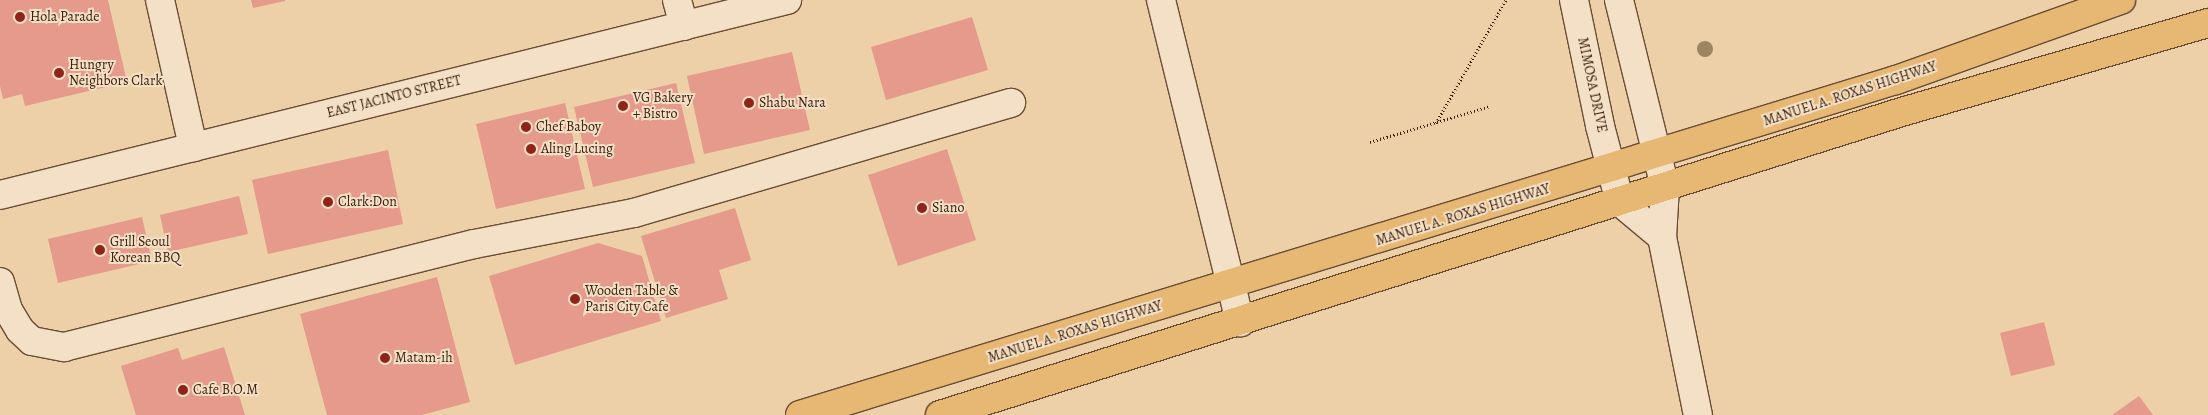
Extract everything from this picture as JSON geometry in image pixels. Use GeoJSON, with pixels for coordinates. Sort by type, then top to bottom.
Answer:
{"type":"FeatureCollection","features":[{"type":"Feature","properties":{"kind":"main road","name":"MANUEL A. ROXAS HIGHWAY"},"geometry":{"type":"LineString","coordinates":[[800,415],[1656,156],[1896,80],[2121,0]]}},
{"type":"Feature","properties":{"kind":"main road"},"geometry":{"type":"LineString","coordinates":[[940,415],[1905,111],[2208,23]]}},
{"type":"Feature","properties":{"kind":"street"},"geometry":{"type":"LineString","coordinates":[[160,0],[193,147]]}},
{"type":"Feature","properties":{"kind":"street","name":"EAST JACINTO STREET"},"geometry":{"type":"LineString","coordinates":[[0,195],[193,147],[680,13],[787,0]]}},
{"type":"Feature","properties":{"kind":"street"},"geometry":{"type":"LineString","coordinates":[[1161,0],[1240,322]]}},
{"type":"Feature","properties":{"kind":"street","name":"MIMOSA DRIVE"},"geometry":{"type":"LineString","coordinates":[[1574,0],[1611,170],[1620,202]]}},
{"type":"Feature","properties":{"kind":"street"},"geometry":{"type":"LineString","coordinates":[[1619,0],[1665,188],[1662,237],[1698,415]]}},
{"type":"Feature","properties":{"kind":"street"},"geometry":{"type":"LineString","coordinates":[[0,282],[8,310],[20,330],[32,341],[64,347],[474,244],[634,213],[1011,103]]}},
{"type":"Feature","properties":{"kind":"street"},"geometry":{"type":"LineString","coordinates":[[1620,202],[1662,237]]}},
{"type":"Feature","properties":{"kind":"path"},"geometry":{"type":"LineString","coordinates":[[1436,123],[1506,0]]}},
{"type":"Feature","properties":{"kind":"path"},"geometry":{"type":"LineString","coordinates":[[1370,142],[1490,106]]}},
{"type":"Feature","properties":{"kind":"building"},"geometry":{"type":"Polygon","coordinates":[[[0,0],[108,0],[127,82],[25,106],[22,94],[3,99],[0,86],[0,0]]]}},
{"type":"Feature","properties":{"kind":"building"},"geometry":{"type":"Polygon","coordinates":[[[251,0],[285,0],[285,1],[253,8],[251,0]]]}},
{"type":"Feature","properties":{"kind":"building"},"geometry":{"type":"Polygon","coordinates":[[[972,17],[988,70],[886,100],[871,47],[972,17]]]}},
{"type":"Feature","properties":{"kind":"building","name":"Shabu Nara"},"geometry":{"type":"Polygon","coordinates":[[[792,52],[810,130],[704,154],[687,76],[792,52]]]}},
{"type":"Feature","properties":{"kind":"building"},"geometry":{"type":"Polygon","coordinates":[[[676,83],[695,163],[593,187],[574,107],[676,83]]]}},
{"type":"Feature","properties":{"kind":"building"},"geometry":{"type":"Polygon","coordinates":[[[565,103],[585,189],[496,209],[476,124],[565,103]]]}},
{"type":"Feature","properties":{"kind":"building","name":"Siano"},"geometry":{"type":"Polygon","coordinates":[[[947,149],[976,240],[898,266],[868,175],[947,149]]]}},
{"type":"Feature","properties":{"kind":"building","name":"Clark:Don"},"geometry":{"type":"Polygon","coordinates":[[[388,150],[403,224],[268,254],[252,180],[388,150]]]}},
{"type":"Feature","properties":{"kind":"building"},"geometry":{"type":"Polygon","coordinates":[[[239,196],[248,234],[168,252],[160,215],[239,196]]]}},
{"type":"Feature","properties":{"kind":"building"},"geometry":{"type":"Polygon","coordinates":[[[735,208],[751,260],[719,270],[728,299],[666,318],[641,236],[735,208]]]}},
{"type":"Feature","properties":{"kind":"building","name":"Grill Seoul Korean BBQ"},"geometry":{"type":"Polygon","coordinates":[[[142,217],[152,261],[58,283],[48,239],[142,217]]]}},
{"type":"Feature","properties":{"kind":"building","name":"Wooden Table & Paris City Cafe"},"geometry":{"type":"Polygon","coordinates":[[[598,243],[642,256],[661,321],[515,365],[489,276],[598,243]]]}},
{"type":"Feature","properties":{"kind":"building","name":"Matam-ih"},"geometry":{"type":"Polygon","coordinates":[[[437,277],[470,402],[422,415],[327,415],[300,314],[437,277]]]}},
{"type":"Feature","properties":{"kind":"building"},"geometry":{"type":"Polygon","coordinates":[[[2044,322],[2055,365],[2011,376],[2000,333],[2044,322]]]}},
{"type":"Feature","properties":{"kind":"building","name":"Cafe B.O.M"},"geometry":{"type":"Polygon","coordinates":[[[224,347],[245,415],[136,415],[121,366],[178,348],[182,360],[224,347]]]}},
{"type":"Feature","properties":{"kind":"building"},"geometry":{"type":"Polygon","coordinates":[[[2139,396],[2153,415],[2112,415],[2139,396]]]}},
{"type":"Feature","properties":{"kind":"place","name":"Hola Parade"},"geometry":{"type":"Point","coordinates":[20,17]}},
{"type":"Feature","properties":{"kind":"place","name":"Hungry Neighbors Clark"},"geometry":{"type":"Point","coordinates":[59,73]}},
{"type":"Feature","properties":{"kind":"place","name":"Shabu Nara"},"geometry":{"type":"Point","coordinates":[749,103]}},
{"type":"Feature","properties":{"kind":"place","name":"VG Bakery + Bistro"},"geometry":{"type":"Point","coordinates":[623,106]}},
{"type":"Feature","properties":{"kind":"place","name":"Chef Baboy"},"geometry":{"type":"Point","coordinates":[526,127]}},
{"type":"Feature","properties":{"kind":"place","name":"Aling Lucing"},"geometry":{"type":"Point","coordinates":[531,149]}},
{"type":"Feature","properties":{"kind":"place","name":"Clark:Don"},"geometry":{"type":"Point","coordinates":[328,202]}},
{"type":"Feature","properties":{"kind":"place","name":"Siano"},"geometry":{"type":"Point","coordinates":[922,208]}},
{"type":"Feature","properties":{"kind":"place","name":"Grill Seoul Korean BBQ"},"geometry":{"type":"Point","coordinates":[100,250]}},
{"type":"Feature","properties":{"kind":"place","name":"Wooden Table & Paris City Cafe"},"geometry":{"type":"Point","coordinates":[575,299]}},
{"type":"Feature","properties":{"kind":"place","name":"Matam-ih"},"geometry":{"type":"Point","coordinates":[385,358]}},
{"type":"Feature","properties":{"kind":"place","name":"Cafe B.O.M"},"geometry":{"type":"Point","coordinates":[183,390]}}]}
